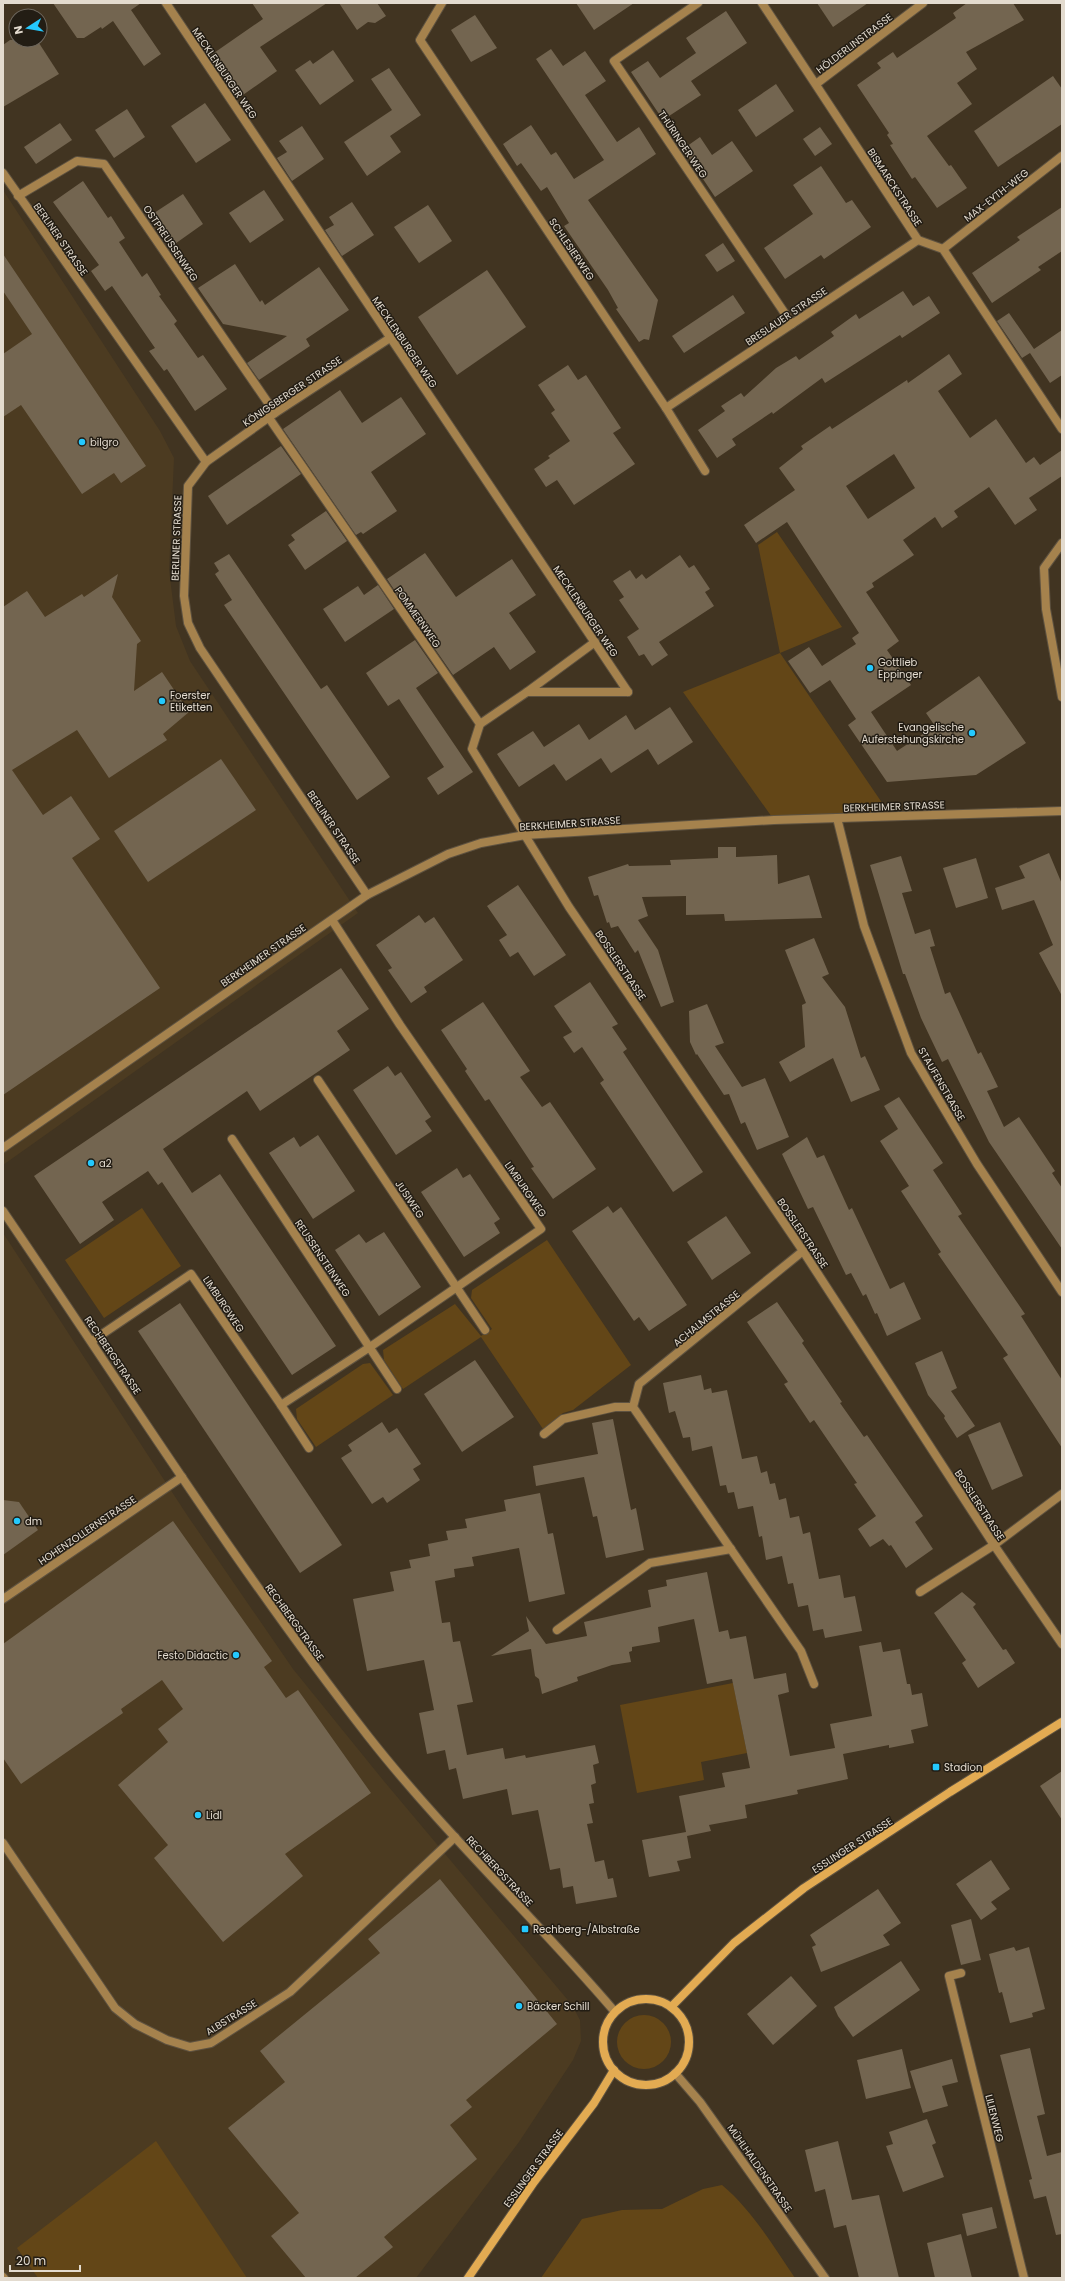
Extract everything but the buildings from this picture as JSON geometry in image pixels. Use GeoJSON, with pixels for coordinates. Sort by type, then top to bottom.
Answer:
{"type":"FeatureCollection","features":[{"type":"Feature","properties":{"kind":"main road","name":"ESSLINGER STRASSE"},"geometry":{"type":"LineString","coordinates":[[671,2007],[734,1943],[797,1893],[950,1792],[1062,1722]]}},
{"type":"Feature","properties":{"kind":"main road"},"geometry":{"type":"LineString","coordinates":[[638,2000],[657,2000],[671,2007],[683,2021],[688,2040],[686,2055],[675,2073],[658,2083],[644,2084],[624,2079],[614,2070],[606,2058],[603,2040],[607,2024],[615,2012],[628,2003],[638,2000]]}},
{"type":"Feature","properties":{"kind":"main road","name":"ESSLINGER STRASSE"},"geometry":{"type":"LineString","coordinates":[[468,2278],[534,2182],[594,2103],[614,2070]]}},
{"type":"Feature","properties":{"kind":"street","name":"MECKLENBURGER WEG"},"geometry":{"type":"LineString","coordinates":[[166,3],[628,692],[527,692]]}},
{"type":"Feature","properties":{"kind":"street","name":"SCHLESIERWEG"},"geometry":{"type":"LineString","coordinates":[[442,3],[420,40],[666,408],[705,471]]}},
{"type":"Feature","properties":{"kind":"street","name":"THÜRINGER WEG"},"geometry":{"type":"LineString","coordinates":[[698,3],[614,61],[792,324]]}},
{"type":"Feature","properties":{"kind":"street","name":"BISMARCKSTRASSE"},"geometry":{"type":"LineString","coordinates":[[762,3],[918,240],[943,249]]}},
{"type":"Feature","properties":{"kind":"street","name":"HÖLDERLINSTRASSE"},"geometry":{"type":"LineString","coordinates":[[816,84],[923,3]]}},
{"type":"Feature","properties":{"kind":"street","name":"MAX-EYTH-WEG"},"geometry":{"type":"LineString","coordinates":[[943,249],[1062,156]]}},
{"type":"Feature","properties":{"kind":"street","name":"OSTPREUSSENWEG"},"geometry":{"type":"LineString","coordinates":[[18,196],[77,161],[104,164],[272,415]]}},
{"type":"Feature","properties":{"kind":"street","name":"BERLINER STRASSE"},"geometry":{"type":"LineString","coordinates":[[3,173],[206,462],[188,486],[184,596],[188,623],[200,648],[367,895]]}},
{"type":"Feature","properties":{"kind":"street","name":"BRESLAUER STRASSE"},"geometry":{"type":"LineString","coordinates":[[666,408],[918,240]]}},
{"type":"Feature","properties":{"kind":"street"},"geometry":{"type":"LineString","coordinates":[[943,249],[1062,429]]}},
{"type":"Feature","properties":{"kind":"street","name":"KÖNIGSBERGER STRASSE"},"geometry":{"type":"LineString","coordinates":[[206,462],[272,415],[390,338]]}},
{"type":"Feature","properties":{"kind":"street","name":"POMMERNWEG"},"geometry":{"type":"LineString","coordinates":[[272,415],[480,724]]}},
{"type":"Feature","properties":{"kind":"street"},"geometry":{"type":"LineString","coordinates":[[1062,543],[1044,568],[1046,609],[1062,697]]}},
{"type":"Feature","properties":{"kind":"street"},"geometry":{"type":"LineString","coordinates":[[525,835],[472,749],[480,724],[527,692],[595,642]]}},
{"type":"Feature","properties":{"kind":"street","name":"BERKHEIMER STRASSE"},"geometry":{"type":"LineString","coordinates":[[3,1148],[367,895],[448,854],[481,843],[525,835],[774,820],[1062,811]]}},
{"type":"Feature","properties":{"kind":"street","name":"STAUFENSTRASSE"},"geometry":{"type":"LineString","coordinates":[[837,818],[864,926],[911,1054],[977,1164],[1062,1292]]}},
{"type":"Feature","properties":{"kind":"street","name":"BOSSLERSTRASSE"},"geometry":{"type":"LineString","coordinates":[[525,835],[569,907],[803,1251],[994,1545],[1062,1644]]}},
{"type":"Feature","properties":{"kind":"street","name":"LIMBURGWEG"},"geometry":{"type":"LineString","coordinates":[[281,1405],[370,1347],[541,1229],[400,1025],[332,920]]}},
{"type":"Feature","properties":{"kind":"street","name":"JUSIWEG"},"geometry":{"type":"LineString","coordinates":[[318,1080],[458,1287],[485,1330]]}},
{"type":"Feature","properties":{"kind":"street","name":"REUSSENSTEINWEG"},"geometry":{"type":"LineString","coordinates":[[232,1139],[397,1389]]}},
{"type":"Feature","properties":{"kind":"street","name":"RECHBERGSTRASSE"},"geometry":{"type":"LineString","coordinates":[[3,1211],[289,1633],[370,1739],[455,1836],[615,2012]]}},
{"type":"Feature","properties":{"kind":"street","name":"ACHALMSTRASSE"},"geometry":{"type":"LineString","coordinates":[[633,1407],[639,1384],[803,1251]]}},
{"type":"Feature","properties":{"kind":"street","name":"LIMBURGWEG"},"geometry":{"type":"LineString","coordinates":[[92,1341],[192,1274],[309,1448]]}},
{"type":"Feature","properties":{"kind":"street"},"geometry":{"type":"LineString","coordinates":[[544,1434],[563,1419],[615,1407],[633,1407],[801,1651],[814,1684]]}},
{"type":"Feature","properties":{"kind":"street","name":"HOHENZOLLERNSTRASSE"},"geometry":{"type":"LineString","coordinates":[[3,1600],[182,1477]]}},
{"type":"Feature","properties":{"kind":"street"},"geometry":{"type":"LineString","coordinates":[[920,1592],[994,1545],[1062,1494]]}},
{"type":"Feature","properties":{"kind":"street"},"geometry":{"type":"LineString","coordinates":[[557,1630],[650,1563],[731,1549]]}},
{"type":"Feature","properties":{"kind":"street","name":"ALBSTRASSE"},"geometry":{"type":"LineString","coordinates":[[3,1843],[115,2008],[136,2024],[167,2040],[190,2047],[211,2043],[290,1992],[455,1836]]}},
{"type":"Feature","properties":{"kind":"street","name":"LILIENWEG"},"geometry":{"type":"LineString","coordinates":[[961,1973],[949,1976],[1024,2278]]}},
{"type":"Feature","properties":{"kind":"street","name":"MÜHLHALDENSTRASSE"},"geometry":{"type":"LineString","coordinates":[[675,2073],[700,2102],[825,2278]]}},
{"type":"Feature","properties":{"kind":"shaded area"},"geometry":{"type":"Polygon","coordinates":[[[3,190],[160,431],[174,458],[169,570],[176,626],[190,661],[358,913],[3,1165],[3,190]]]}},
{"type":"Feature","properties":{"kind":"shaded area"},"geometry":{"type":"Polygon","coordinates":[[[777,532],[842,627],[780,653],[758,545],[777,532]]]}},
{"type":"Feature","properties":{"kind":"shaded area"},"geometry":{"type":"Polygon","coordinates":[[[780,653],[891,816],[774,820],[683,692],[780,653]]]}},
{"type":"Feature","properties":{"kind":"shaded area"},"geometry":{"type":"Polygon","coordinates":[[[142,1208],[181,1266],[104,1318],[65,1260],[142,1208]]]}},
{"type":"Feature","properties":{"kind":"shaded area"},"geometry":{"type":"Polygon","coordinates":[[[3,1233],[187,1515],[293,1669],[383,1780],[572,2005],[580,2020],[581,2041],[573,2060],[519,2142],[416,2278],[3,2278],[3,1233]]]}},
{"type":"Feature","properties":{"kind":"shaded area"},"geometry":{"type":"Polygon","coordinates":[[[547,1240],[631,1365],[573,1410],[563,1413],[543,1429],[481,1337],[403,1389],[384,1360],[383,1350],[455,1304],[481,1336],[492,1329],[471,1298],[472,1290],[547,1240]]]}},
{"type":"Feature","properties":{"kind":"shaded area"},"geometry":{"type":"Polygon","coordinates":[[[370,1363],[393,1395],[316,1447],[297,1419],[296,1409],[363,1364],[370,1363]]]}},
{"type":"Feature","properties":{"kind":"shaded area"},"geometry":{"type":"Polygon","coordinates":[[[733,1683],[747,1753],[701,1762],[704,1780],[637,1793],[620,1705],[733,1683]]]}},
{"type":"Feature","properties":{"kind":"shaded area"},"geometry":{"type":"Polygon","coordinates":[[[644,2015],[654,2017],[663,2023],[669,2032],[671,2042],[669,2052],[663,2061],[654,2067],[644,2069],[634,2067],[625,2061],[619,2052],[617,2042],[619,2032],[625,2023],[634,2017],[644,2015]]]}},
{"type":"Feature","properties":{"kind":"shaded area"},"geometry":{"type":"Polygon","coordinates":[[[156,2141],[247,2278],[38,2278],[17,2248],[156,2141]]]}},
{"type":"Feature","properties":{"kind":"shaded area"},"geometry":{"type":"Polygon","coordinates":[[[722,2185],[752,2217],[795,2278],[541,2278],[582,2219],[622,2210],[662,2209],[703,2189],[722,2185]]]}},
{"type":"Feature","properties":{"kind":"place","name":"bilgro"},"geometry":{"type":"Point","coordinates":[82,442]}},
{"type":"Feature","properties":{"kind":"place","name":"Gottlieb Eppinger"},"geometry":{"type":"Point","coordinates":[870,668]}},
{"type":"Feature","properties":{"kind":"place","name":"Foerster Etiketten"},"geometry":{"type":"Point","coordinates":[162,701]}},
{"type":"Feature","properties":{"kind":"place","name":"Evangelische Auferstehungskirche"},"geometry":{"type":"Point","coordinates":[972,733]}},
{"type":"Feature","properties":{"kind":"place","name":"a2"},"geometry":{"type":"Point","coordinates":[91,1163]}},
{"type":"Feature","properties":{"kind":"place","name":"dm"},"geometry":{"type":"Point","coordinates":[17,1521]}},
{"type":"Feature","properties":{"kind":"place","name":"Festo Didactic"},"geometry":{"type":"Point","coordinates":[236,1655]}},
{"type":"Feature","properties":{"kind":"place","name":"Stadion"},"geometry":{"type":"Point","coordinates":[936,1767]}},
{"type":"Feature","properties":{"kind":"place","name":"Lidl"},"geometry":{"type":"Point","coordinates":[198,1815]}},
{"type":"Feature","properties":{"kind":"place","name":"Rechberg-/Albstraße"},"geometry":{"type":"Point","coordinates":[525,1929]}},
{"type":"Feature","properties":{"kind":"place","name":"Bäcker Schill"},"geometry":{"type":"Point","coordinates":[519,2006]}}]}
